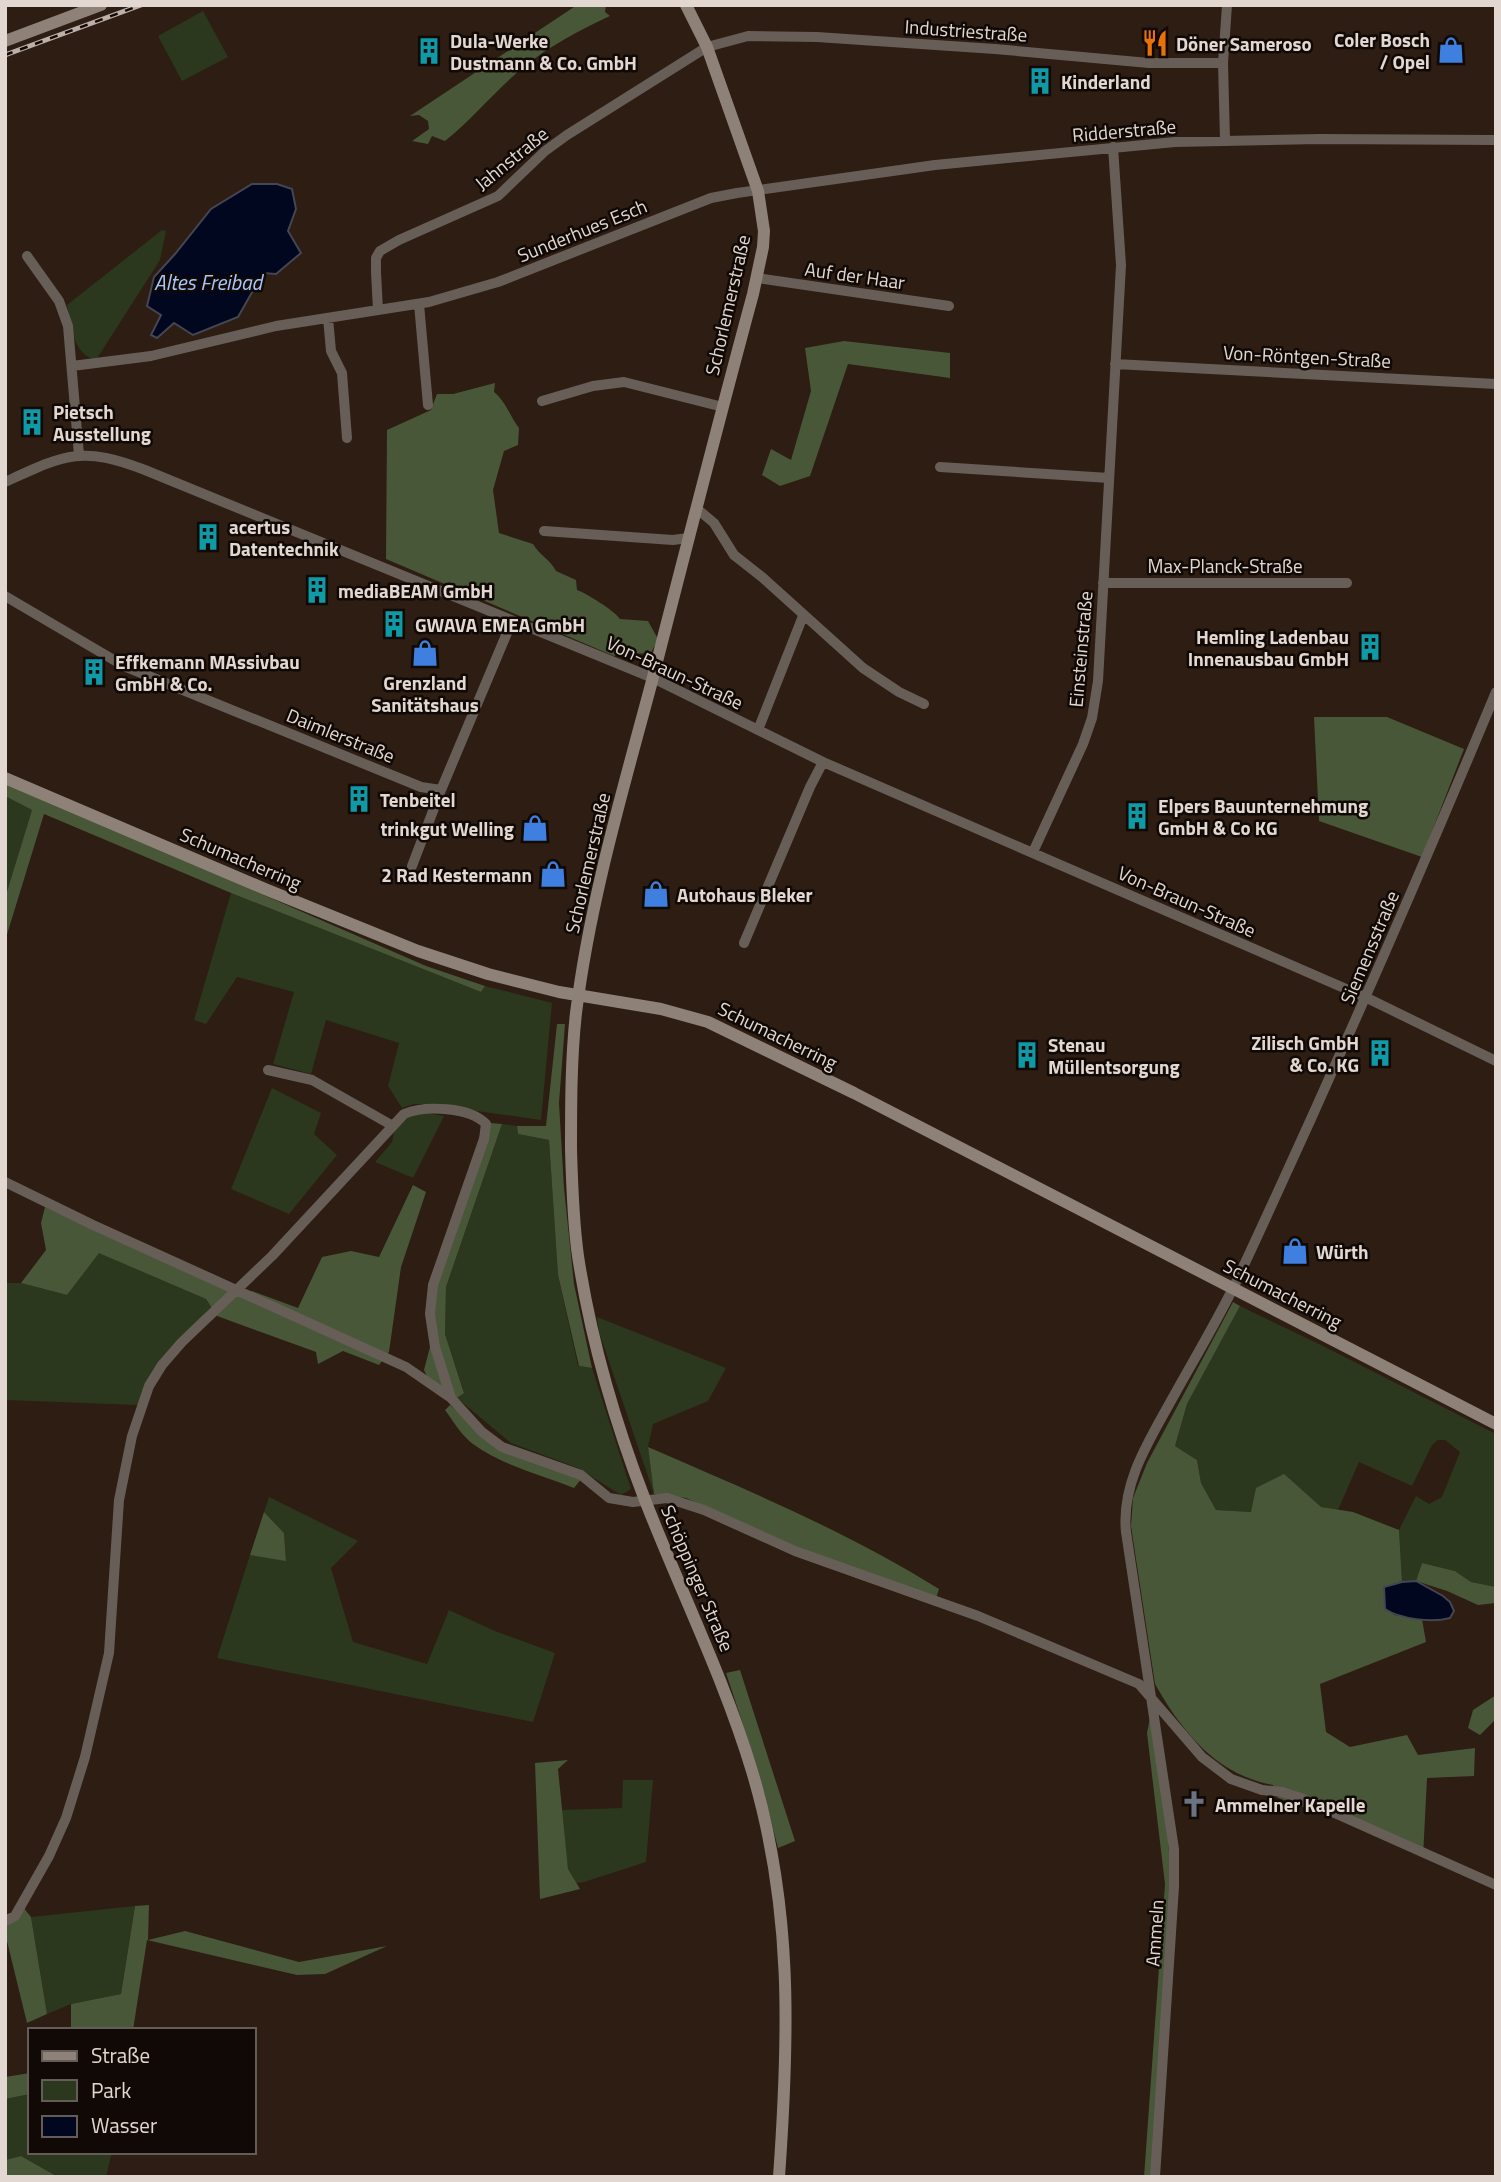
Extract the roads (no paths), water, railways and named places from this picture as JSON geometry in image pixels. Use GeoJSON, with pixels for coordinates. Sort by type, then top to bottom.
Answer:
{"type":"FeatureCollection","features":[{"type":"Feature","properties":{"kind":"main road"},"geometry":{"type":"LineString","coordinates":[[5,41],[100,5]]}},
{"type":"Feature","properties":{"kind":"main road","name":"Schorlemerstraße"},"geometry":{"type":"LineString","coordinates":[[579,995],[604,867],[757,278],[764,231],[758,191],[708,47],[686,5]]}},
{"type":"Feature","properties":{"kind":"main road","name":"Schumacherring"},"geometry":{"type":"LineString","coordinates":[[5,778],[418,951],[488,974],[579,995],[684,1014],[726,1030],[1496,1424]]}},
{"type":"Feature","properties":{"kind":"main road","name":"Schöppinger Straße"},"geometry":{"type":"LineString","coordinates":[[579,995],[572,1078],[571,1134],[577,1249],[587,1309],[606,1391],[645,1500],[716,1670],[751,1768],[764,1814],[780,1901],[785,1963],[787,2071],[779,2177]]}},
{"type":"Feature","properties":{"kind":"street"},"geometry":{"type":"LineString","coordinates":[[1225,140],[1223,63],[1227,5]]}},
{"type":"Feature","properties":{"kind":"street","name":"Industriestraße"},"geometry":{"type":"LineString","coordinates":[[708,47],[748,36],[817,37],[1149,63],[1223,63]]}},
{"type":"Feature","properties":{"kind":"street","name":"Jahnstraße"},"geometry":{"type":"LineString","coordinates":[[378,310],[376,258],[380,251],[498,196],[567,135],[708,47]]}},
{"type":"Feature","properties":{"kind":"street","name":"Ridderstraße"},"geometry":{"type":"LineString","coordinates":[[758,191],[935,165],[1113,147],[1225,140],[1496,140]]}},
{"type":"Feature","properties":{"kind":"street","name":"Einsteinstraße"},"geometry":{"type":"LineString","coordinates":[[1033,852],[1083,744],[1092,718],[1098,681],[1121,265],[1113,147]]}},
{"type":"Feature","properties":{"kind":"street","name":"Sunderhues Esch"},"geometry":{"type":"LineString","coordinates":[[72,366],[151,356],[276,326],[419,304],[498,282],[711,198],[758,191]]}},
{"type":"Feature","properties":{"kind":"street"},"geometry":{"type":"LineString","coordinates":[[27,256],[54,293],[68,327],[79,455]]}},
{"type":"Feature","properties":{"kind":"street","name":"Auf der Haar"},"geometry":{"type":"LineString","coordinates":[[757,278],[949,306]]}},
{"type":"Feature","properties":{"kind":"street"},"geometry":{"type":"LineString","coordinates":[[419,304],[428,405]]}},
{"type":"Feature","properties":{"kind":"street"},"geometry":{"type":"LineString","coordinates":[[328,318],[330,345],[342,373],[346,438]]}},
{"type":"Feature","properties":{"kind":"street","name":"Von-Röntgen-Straße"},"geometry":{"type":"LineString","coordinates":[[1115,364],[1496,384]]}},
{"type":"Feature","properties":{"kind":"street"},"geometry":{"type":"LineString","coordinates":[[542,401],[593,386],[624,382],[723,407]]}},
{"type":"Feature","properties":{"kind":"street","name":"Von-Braun-Straße"},"geometry":{"type":"LineString","coordinates":[[5,482],[55,459],[79,455],[108,457],[127,463],[653,678],[823,762],[1367,998],[1496,1062]]}},
{"type":"Feature","properties":{"kind":"street"},"geometry":{"type":"LineString","coordinates":[[940,467],[1109,478]]}},
{"type":"Feature","properties":{"kind":"street"},"geometry":{"type":"LineString","coordinates":[[696,508],[714,523],[734,555],[863,668],[899,692],[924,704]]}},
{"type":"Feature","properties":{"kind":"street"},"geometry":{"type":"LineString","coordinates":[[544,531],[673,540],[688,538]]}},
{"type":"Feature","properties":{"kind":"street","name":"Max-Planck-Straße"},"geometry":{"type":"LineString","coordinates":[[1103,583],[1347,583]]}},
{"type":"Feature","properties":{"kind":"street","name":"Daimlerstraße"},"geometry":{"type":"LineString","coordinates":[[5,596],[124,666],[421,787],[441,790]]}},
{"type":"Feature","properties":{"kind":"street"},"geometry":{"type":"LineString","coordinates":[[758,730],[803,616]]}},
{"type":"Feature","properties":{"kind":"street"},"geometry":{"type":"LineString","coordinates":[[412,866],[512,621]]}},
{"type":"Feature","properties":{"kind":"street","name":"Siemensstraße"},"geometry":{"type":"LineString","coordinates":[[1150,1694],[1125,1532],[1128,1490],[1153,1434],[1233,1289],[1367,998],[1496,692]]}},
{"type":"Feature","properties":{"kind":"street"},"geometry":{"type":"LineString","coordinates":[[744,943],[823,762]]}},
{"type":"Feature","properties":{"kind":"street"},"geometry":{"type":"LineString","coordinates":[[268,1070],[312,1080],[393,1126]]}},
{"type":"Feature","properties":{"kind":"street"},"geometry":{"type":"LineString","coordinates":[[5,1921],[15,1916],[58,1838],[90,1736],[110,1653],[119,1500],[132,1436],[146,1396],[162,1365],[182,1342],[210,1313],[238,1290],[404,1114],[417,1108],[433,1107],[479,1116],[486,1124],[484,1139],[433,1285],[430,1314],[433,1336],[451,1398]]}},
{"type":"Feature","properties":{"kind":"street"},"geometry":{"type":"LineString","coordinates":[[5,1182],[93,1225],[406,1367],[451,1398],[482,1432],[502,1447],[581,1475],[614,1500],[633,1502],[667,1498],[704,1510],[795,1551],[978,1616],[1139,1684],[1202,1757],[1231,1779],[1262,1790],[1301,1798],[1496,1885]]}},
{"type":"Feature","properties":{"kind":"street","name":"Ammeln"},"geometry":{"type":"LineString","coordinates":[[1150,1694],[1174,1849],[1174,1887],[1155,2177]]}},
{"type":"Feature","properties":{"kind":"water","name":"Altes Freibad"},"geometry":{"type":"Polygon","coordinates":[[[252,184],[277,184],[292,189],[296,209],[288,231],[301,253],[276,274],[263,273],[238,317],[193,335],[174,323],[157,338],[151,335],[161,315],[147,306],[154,277],[211,209],[252,184]]]}},
{"type":"Feature","properties":{"kind":"water"},"geometry":{"type":"Polygon","coordinates":[[[1416,1581],[1450,1602],[1454,1611],[1450,1618],[1416,1619],[1385,1609],[1384,1587],[1416,1581]]]}},
{"type":"Feature","properties":{"kind":"railway"},"geometry":{"type":"LineString","coordinates":[[5,55],[141,5]]}},
{"type":"Feature","properties":{"kind":"place","name":"Döner Sameroso"},"geometry":{"type":"Point","coordinates":[1155,43]}},
{"type":"Feature","properties":{"kind":"place","name":"Coler Bosch / Opel"},"geometry":{"type":"Point","coordinates":[1451,50]}},
{"type":"Feature","properties":{"kind":"place","name":"Dula-Werke Dustmann & Co. GmbH"},"geometry":{"type":"Point","coordinates":[429,51]}},
{"type":"Feature","properties":{"kind":"place","name":"Kinderland"},"geometry":{"type":"Point","coordinates":[1040,81]}},
{"type":"Feature","properties":{"kind":"place","name":"Pietsch Ausstellung"},"geometry":{"type":"Point","coordinates":[32,422]}},
{"type":"Feature","properties":{"kind":"place","name":"acertus Datentechnik"},"geometry":{"type":"Point","coordinates":[208,537]}},
{"type":"Feature","properties":{"kind":"place","name":"mediaBEAM GmbH"},"geometry":{"type":"Point","coordinates":[317,590]}},
{"type":"Feature","properties":{"kind":"place","name":"GWAVA EMEA GmbH"},"geometry":{"type":"Point","coordinates":[394,624]}},
{"type":"Feature","properties":{"kind":"place","name":"Hemling Ladenbau Innenausbau GmbH"},"geometry":{"type":"Point","coordinates":[1370,647]}},
{"type":"Feature","properties":{"kind":"place","name":"Grenzland Sanitätshaus"},"geometry":{"type":"Point","coordinates":[425,653]}},
{"type":"Feature","properties":{"kind":"place","name":"Effkemann MAssivbau GmbH & Co."},"geometry":{"type":"Point","coordinates":[94,672]}},
{"type":"Feature","properties":{"kind":"place","name":"Tenbeitel"},"geometry":{"type":"Point","coordinates":[359,799]}},
{"type":"Feature","properties":{"kind":"place","name":"Elpers Bauunternehmung GmbH & Co KG"},"geometry":{"type":"Point","coordinates":[1137,816]}},
{"type":"Feature","properties":{"kind":"place","name":"trinkgut Welling"},"geometry":{"type":"Point","coordinates":[535,828]}},
{"type":"Feature","properties":{"kind":"place","name":"2 Rad Kestermann"},"geometry":{"type":"Point","coordinates":[553,874]}},
{"type":"Feature","properties":{"kind":"place","name":"Autohaus Bleker"},"geometry":{"type":"Point","coordinates":[656,894]}},
{"type":"Feature","properties":{"kind":"place","name":"Zilisch GmbH & Co. KG"},"geometry":{"type":"Point","coordinates":[1380,1053]}},
{"type":"Feature","properties":{"kind":"place","name":"Stenau Müllentsorgung"},"geometry":{"type":"Point","coordinates":[1027,1055]}},
{"type":"Feature","properties":{"kind":"place","name":"Würth"},"geometry":{"type":"Point","coordinates":[1295,1251]}},
{"type":"Feature","properties":{"kind":"place","name":"Ammelner Kapelle"},"geometry":{"type":"Point","coordinates":[1194,1804]}}]}
